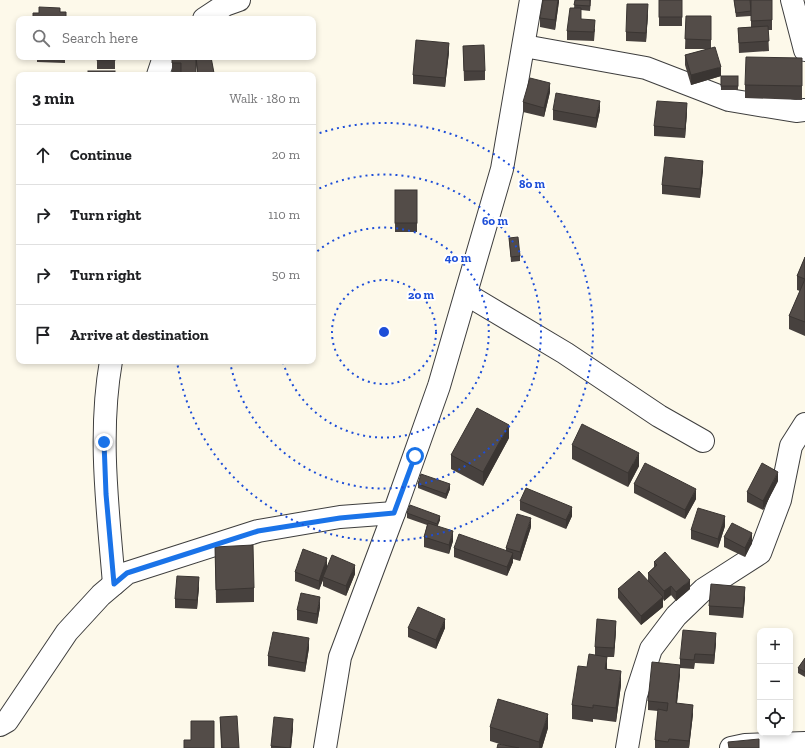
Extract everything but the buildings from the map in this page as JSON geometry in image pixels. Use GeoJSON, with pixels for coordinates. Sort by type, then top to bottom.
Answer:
{"type":"FeatureCollection","features":[{"type":"Feature","properties":{"kind":"street"},"geometry":{"type":"LineString","coordinates":[[208,16],[225,5],[239,0]]}},
{"type":"Feature","properties":{"kind":"street"},"geometry":{"type":"LineString","coordinates":[[325,748],[340,657],[394,513],[439,386],[502,169],[531,0]]}},
{"type":"Feature","properties":{"kind":"street"},"geometry":{"type":"LineString","coordinates":[[792,0],[805,50]]}},
{"type":"Feature","properties":{"kind":"street"},"geometry":{"type":"LineString","coordinates":[[524,46],[646,68],[729,100],[796,111],[805,110]]}},
{"type":"Feature","properties":{"kind":"street"},"geometry":{"type":"LineString","coordinates":[[159,72],[163,60]]}},
{"type":"Feature","properties":{"kind":"street"},"geometry":{"type":"LineString","coordinates":[[466,294],[565,353],[659,416],[703,441]]}},
{"type":"Feature","properties":{"kind":"street"},"geometry":{"type":"LineString","coordinates":[[110,364],[106,386],[104,442],[106,494],[114,584]]}},
{"type":"Feature","properties":{"kind":"street"},"geometry":{"type":"LineString","coordinates":[[627,748],[636,695],[651,649],[676,616],[704,589],[760,553],[780,500],[791,446],[805,424]]}},
{"type":"Feature","properties":{"kind":"street"},"geometry":{"type":"LineString","coordinates":[[0,725],[7,721],[67,632],[101,595],[127,573],[258,531],[340,518],[394,513]]}},
{"type":"Feature","properties":{"kind":"street"},"geometry":{"type":"LineString","coordinates":[[731,748],[745,745],[805,743]]}},
{"type":"Feature","properties":{"kind":"route"},"geometry":{"type":"LineString","coordinates":[[104,442],[106,494],[114,584],[127,573],[258,531],[340,518],[394,513],[415,456]]}}]}
